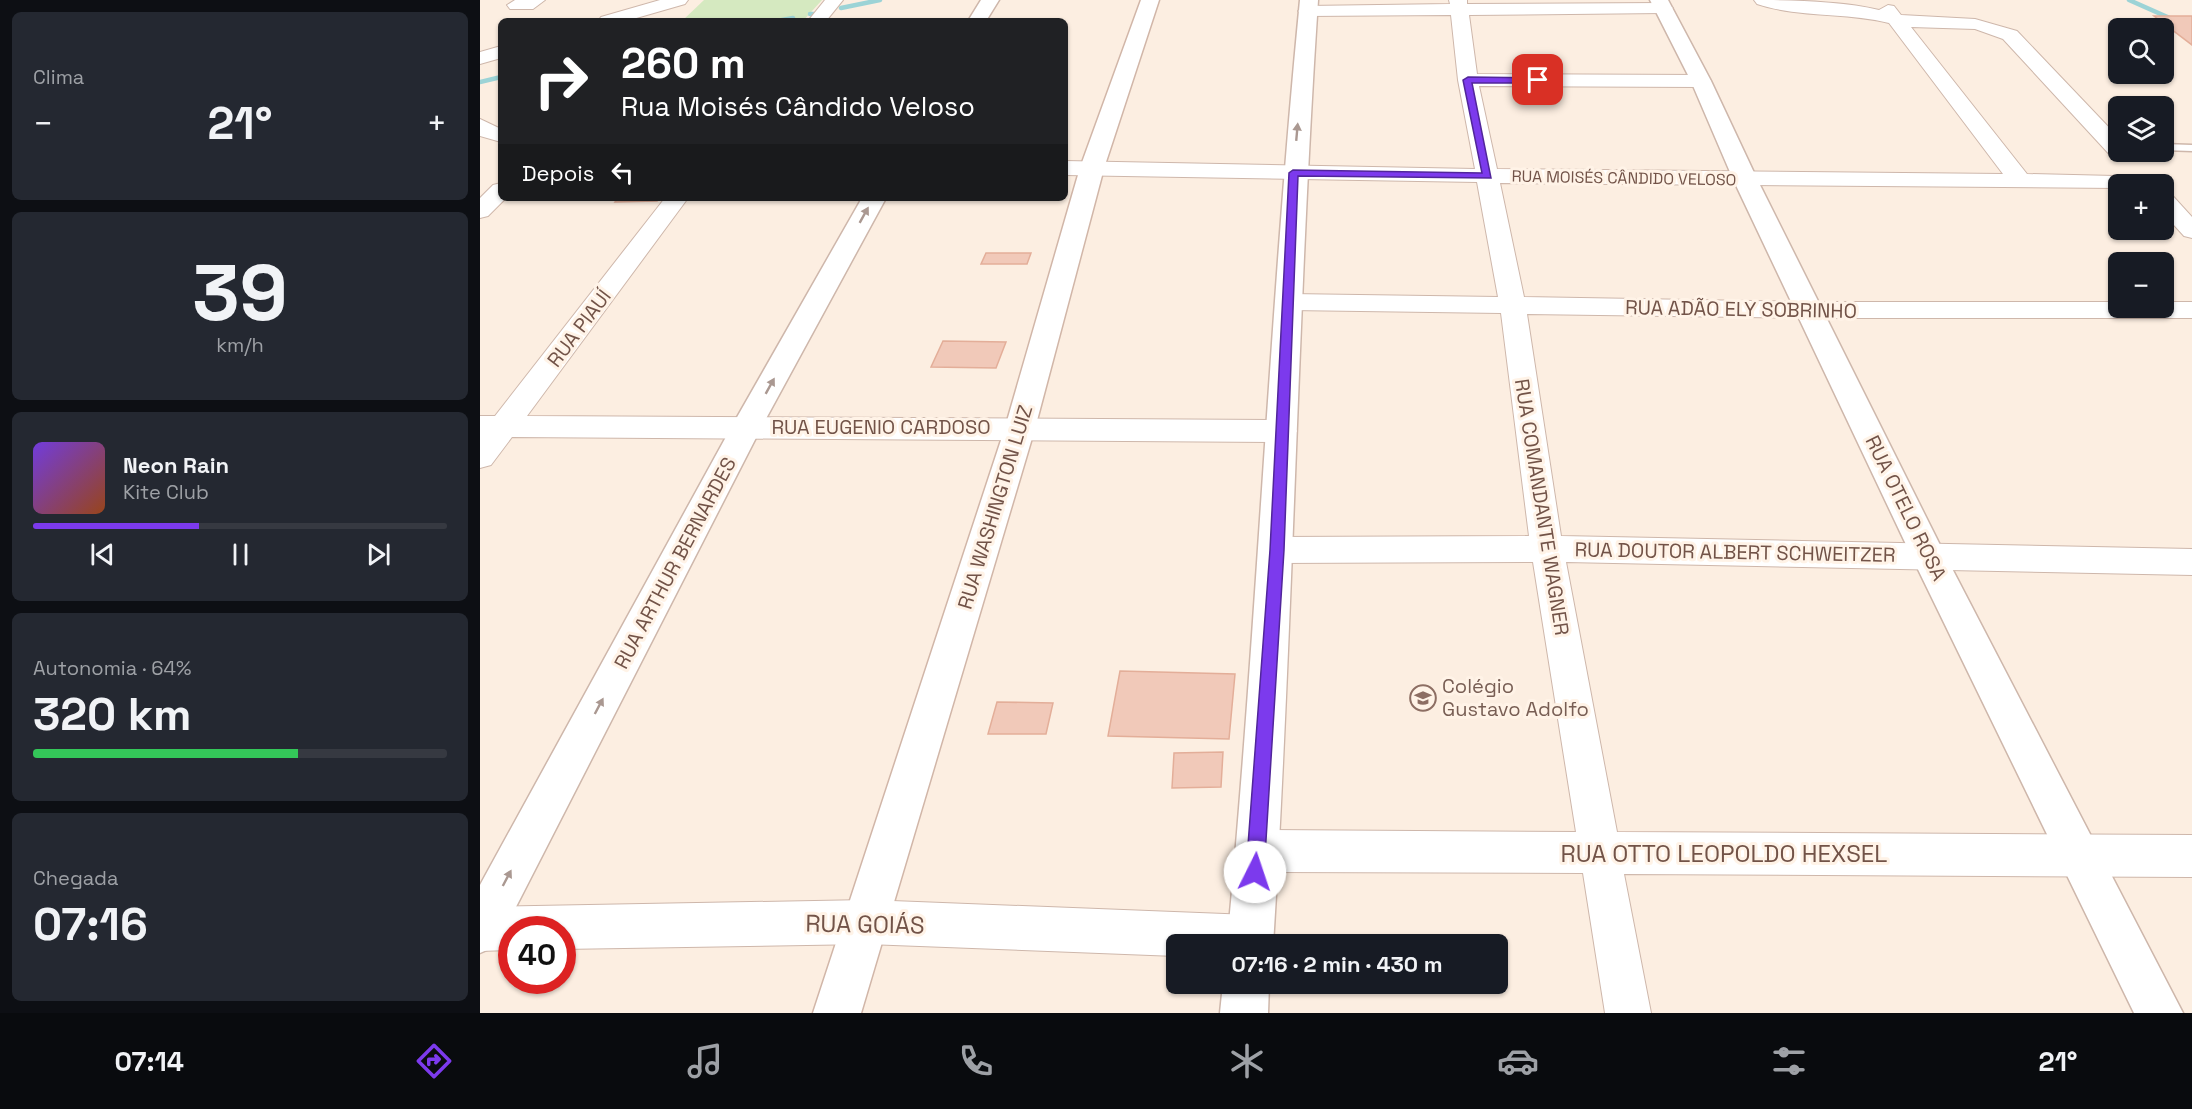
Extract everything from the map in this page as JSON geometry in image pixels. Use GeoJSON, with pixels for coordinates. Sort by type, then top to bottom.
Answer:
{"type":"FeatureCollection","features":[{"type":"Feature","properties":{"kind":"street"},"geometry":{"type":"LineString","coordinates":[[520,0],[516,5],[527,5],[536,0]]}},
{"type":"Feature","properties":{"kind":"street"},"geometry":{"type":"LineString","coordinates":[[617,18],[679,0]]}},
{"type":"Feature","properties":{"kind":"street"},"geometry":{"type":"LineString","coordinates":[[670,18],[688,0]]}},
{"type":"Feature","properties":{"kind":"street"},"geometry":{"type":"LineString","coordinates":[[819,18],[834,0]]}},
{"type":"Feature","properties":{"kind":"street"},"geometry":{"type":"LineString","coordinates":[[980,18],[990,0]]}},
{"type":"Feature","properties":{"kind":"street","name":"RUA WASHINGTON LUIZ"},"geometry":{"type":"LineString","coordinates":[[837,1013],[1020,428],[1078,168],[1150,0]]}},
{"type":"Feature","properties":{"kind":"street"},"geometry":{"type":"LineString","coordinates":[[1763,0],[1787,8],[1853,10],[1895,19],[1975,22],[1994,26],[2010,35],[2108,139]]}},
{"type":"Feature","properties":{"kind":"street"},"geometry":{"type":"LineString","coordinates":[[1880,0],[2021,182]]}},
{"type":"Feature","properties":{"kind":"street"},"geometry":{"type":"LineString","coordinates":[[1251,934],[1277,550],[1290,303],[1293,173],[1308,6],[1458,4],[1528,8],[1661,4]]}},
{"type":"Feature","properties":{"kind":"street","name":"RUA COMANDANTE WAGNER"},"geometry":{"type":"LineString","coordinates":[[1458,4],[1468,80],[1513,306],[1547,549],[1628,1013]]}},
{"type":"Feature","properties":{"kind":"street","name":"RUA OTELO ROSA"},"geometry":{"type":"LineString","coordinates":[[1661,4],[1701,81],[1745,179],[1811,310],[1928,555],[2082,855],[2159,1013]]}},
{"type":"Feature","properties":{"kind":"street"},"geometry":{"type":"LineString","coordinates":[[480,58],[498,53]]}},
{"type":"Feature","properties":{"kind":"street"},"geometry":{"type":"LineString","coordinates":[[1468,80],[1701,81]]}},
{"type":"Feature","properties":{"kind":"street"},"geometry":{"type":"LineString","coordinates":[[2129,162],[2141,174]]}},
{"type":"Feature","properties":{"kind":"street","name":"RUA MOISÉS CÂNDIDO VELOSO"},"geometry":{"type":"LineString","coordinates":[[1078,168],[1488,176],[2021,182],[2108,186]]}},
{"type":"Feature","properties":{"kind":"street"},"geometry":{"type":"LineString","coordinates":[[480,211],[498,193]]}},
{"type":"Feature","properties":{"kind":"street","name":"RUA PIAUÍ"},"geometry":{"type":"LineString","coordinates":[[480,457],[492,426],[675,201]]}},
{"type":"Feature","properties":{"kind":"street","name":"RUA ARTHUR BERNARDES"},"geometry":{"type":"LineString","coordinates":[[480,929],[747,426],[872,201]]}},
{"type":"Feature","properties":{"kind":"street"},"geometry":{"type":"LineString","coordinates":[[2174,211],[2192,231]]}},
{"type":"Feature","properties":{"kind":"street","name":"RUA ADÃO ELY SOBRINHO"},"geometry":{"type":"LineString","coordinates":[[1290,303],[1811,310],[2192,310]]}},
{"type":"Feature","properties":{"kind":"street","name":"RUA EUGENIO CARDOSO"},"geometry":{"type":"LineString","coordinates":[[492,426],[1282,430]]}},
{"type":"Feature","properties":{"kind":"street","name":"RUA DOUTOR ALBERT SCHWEITZER"},"geometry":{"type":"LineString","coordinates":[[1277,550],[1547,549],[2192,562]]}},
{"type":"Feature","properties":{"kind":"street","name":"RUA OTTO LEOPOLDO HEXSEL"},"geometry":{"type":"LineString","coordinates":[[1257,851],[1599,851],[2192,856]]}},
{"type":"Feature","properties":{"kind":"street","name":"RUA GOIÁS"},"geometry":{"type":"LineString","coordinates":[[480,929],[867,922],[1166,937]]}},
{"type":"Feature","properties":{"kind":"street"},"geometry":{"type":"LineString","coordinates":[[1244,1013],[1245,994]]}},
{"type":"Feature","properties":{"kind":"lane"},"geometry":{"type":"LineString","coordinates":[[2174,147],[2192,148]]}},
{"type":"Feature","properties":{"kind":"green space"},"geometry":{"type":"Polygon","coordinates":[[[704,0],[822,0],[806,18],[685,18],[704,0]]]}},
{"type":"Feature","properties":{"kind":"building"},"geometry":{"type":"Polygon","coordinates":[[[2154,16],[2192,16],[2192,45],[2174,31],[2174,18],[2154,16]]]}},
{"type":"Feature","properties":{"kind":"building"},"geometry":{"type":"Polygon","coordinates":[[[986,253],[1031,253],[1027,264],[981,264],[986,253]]]}},
{"type":"Feature","properties":{"kind":"building"},"geometry":{"type":"Polygon","coordinates":[[[943,341],[1006,342],[996,368],[931,367],[943,341]]]}},
{"type":"Feature","properties":{"kind":"building"},"geometry":{"type":"Polygon","coordinates":[[[1120,671],[1235,674],[1229,739],[1108,736],[1120,671]]]}},
{"type":"Feature","properties":{"kind":"building"},"geometry":{"type":"Polygon","coordinates":[[[997,702],[1053,703],[1046,734],[988,734],[997,702]]]}},
{"type":"Feature","properties":{"kind":"building"},"geometry":{"type":"Polygon","coordinates":[[[1223,752],[1221,787],[1172,788],[1174,753],[1223,752]]]}},
{"type":"Feature","properties":{"kind":"waterway"},"geometry":{"type":"LineString","coordinates":[[841,8],[880,0]]}},
{"type":"Feature","properties":{"kind":"waterway"},"geometry":{"type":"LineString","coordinates":[[2129,0],[2192,28]]}},
{"type":"Feature","properties":{"kind":"waterway"},"geometry":{"type":"LineString","coordinates":[[480,82],[498,78]]}},
{"type":"Feature","properties":{"kind":"place","name":"Colégio Gustavo Adolfo"},"geometry":{"type":"Point","coordinates":[1423,698]}},
{"type":"Feature","properties":{"kind":"route"},"geometry":{"type":"LineString","coordinates":[[1255,872],[1277,550],[1290,303],[1293,173],[1488,176],[1468,80],[1538,80]]}}]}
